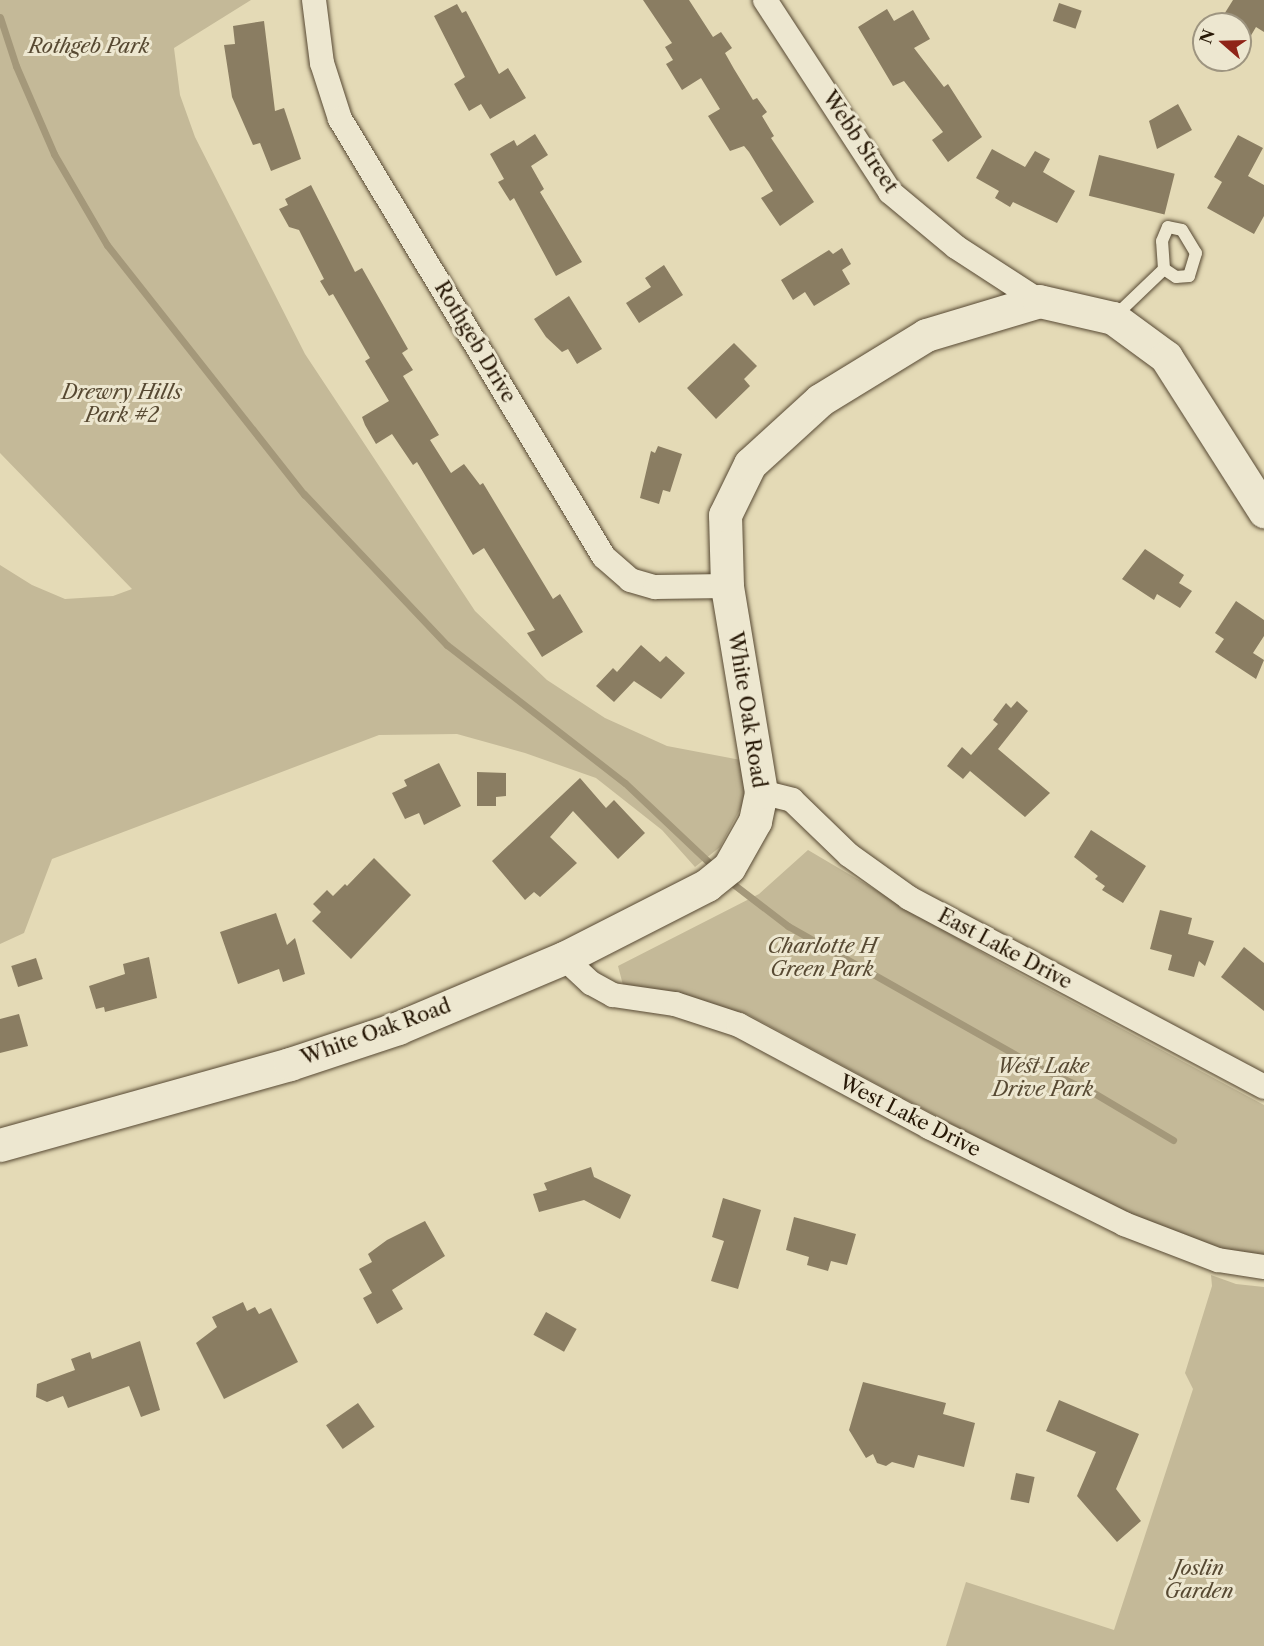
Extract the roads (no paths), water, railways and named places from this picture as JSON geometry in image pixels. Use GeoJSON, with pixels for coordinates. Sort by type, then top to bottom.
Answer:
{"type":"FeatureCollection","features":[{"type":"Feature","properties":{"kind":"street","name":"Rothgeb Drive"},"geometry":{"type":"LineString","coordinates":[[314,0],[322,63],[340,119],[604,557],[630,580],[655,587],[727,586]]}},
{"type":"Feature","properties":{"kind":"street","name":"Webb Street"},"geometry":{"type":"LineString","coordinates":[[765,0],[891,192],[956,247],[1039,301]]}},
{"type":"Feature","properties":{"kind":"street","name":"White Oak Road"},"geometry":{"type":"LineString","coordinates":[[0,1145],[349,1045],[564,958],[707,885],[729,867],[755,821],[761,792],[727,586],[724,515],[750,464],[820,400],[926,335],[1039,301],[1113,318],[1166,357],[1264,511]]}},
{"type":"Feature","properties":{"kind":"street","name":"East Lake Drive"},"geometry":{"type":"LineString","coordinates":[[761,792],[792,800],[849,855],[909,898],[1264,1087]]}},
{"type":"Feature","properties":{"kind":"street","name":"West Lake Drive"},"geometry":{"type":"LineString","coordinates":[[564,958],[591,983],[613,995],[675,1004],[739,1025],[918,1121],[1124,1224],[1218,1260],[1264,1267]]}},
{"type":"Feature","properties":{"kind":"lane"},"geometry":{"type":"LineString","coordinates":[[1113,318],[1164,269]]}},
{"type":"Feature","properties":{"kind":"waterway"},"geometry":{"type":"LineString","coordinates":[[0,17],[16,66],[54,154],[107,245],[304,494],[447,645],[625,783],[716,869]]}},
{"type":"Feature","properties":{"kind":"waterway"},"geometry":{"type":"LineString","coordinates":[[728,880],[788,926],[1032,1064],[1094,1093],[1173,1140]]}},
{"type":"Feature","properties":{"kind":"park label","name":"Rothgeb Park"},"geometry":{"type":"Point","coordinates":[89,46]}},
{"type":"Feature","properties":{"kind":"park label","name":"Drewry Hills Park #2"},"geometry":{"type":"Point","coordinates":[122,404]}},
{"type":"Feature","properties":{"kind":"park label","name":"Charlotte H Green Park"},"geometry":{"type":"Point","coordinates":[822,958]}},
{"type":"Feature","properties":{"kind":"park label","name":"West Lake Drive Park"},"geometry":{"type":"Point","coordinates":[1043,1078]}},
{"type":"Feature","properties":{"kind":"park label","name":"Joslin Garden"},"geometry":{"type":"Point","coordinates":[1199,1580]}}]}
